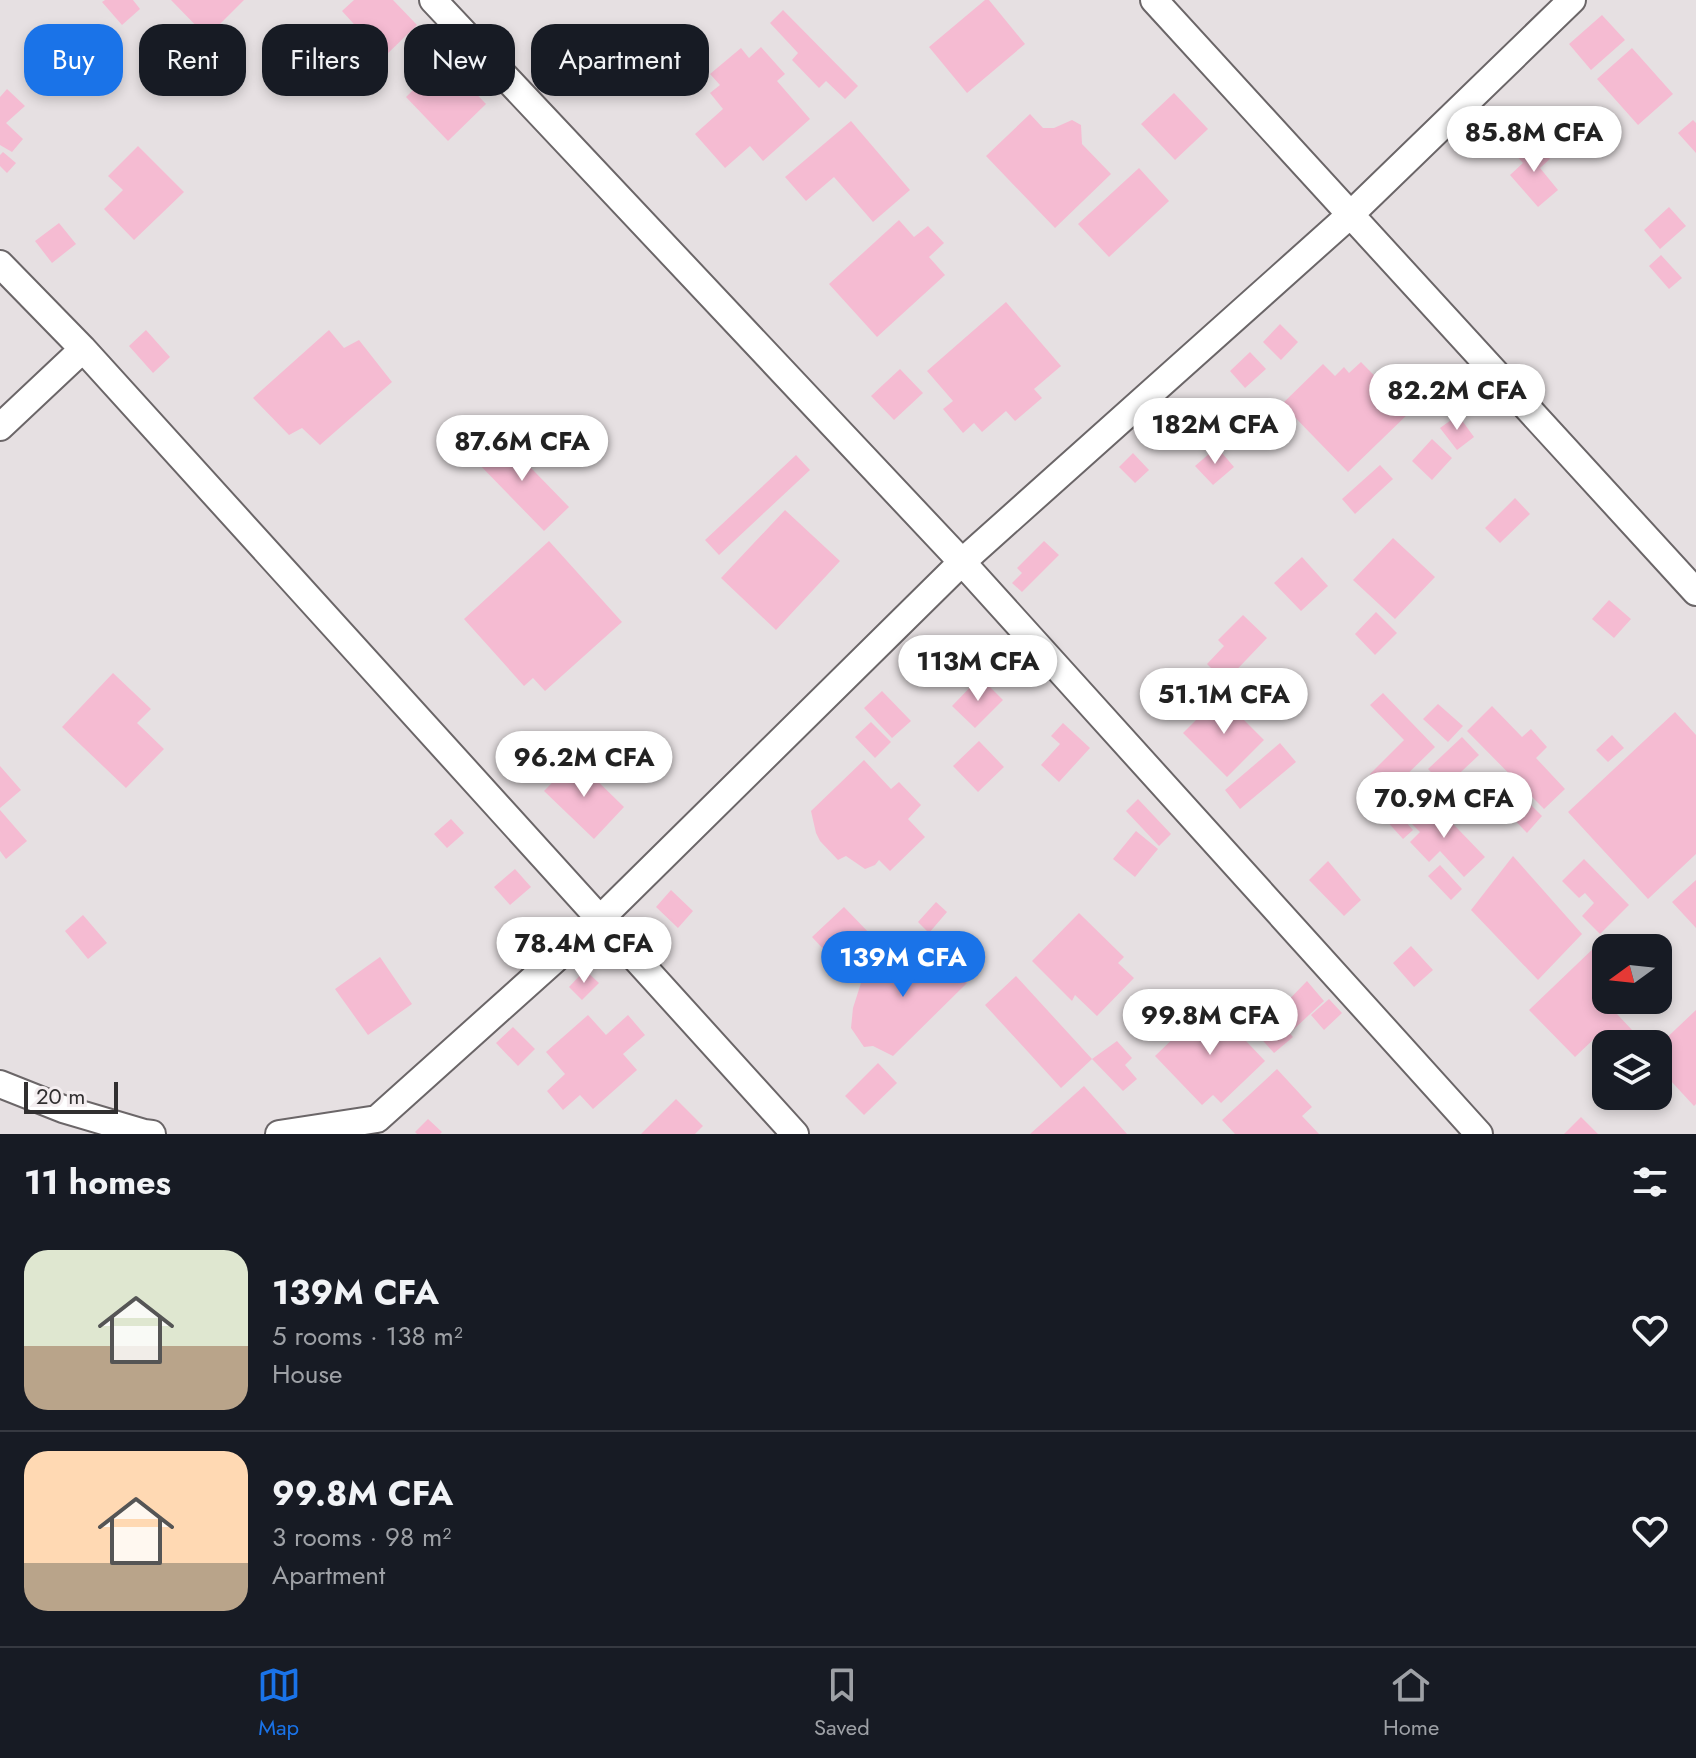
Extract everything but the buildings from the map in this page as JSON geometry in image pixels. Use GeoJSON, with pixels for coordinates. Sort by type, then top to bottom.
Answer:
{"type":"FeatureCollection","features":[{"type":"Feature","properties":{"kind":"street"},"geometry":{"type":"LineString","coordinates":[[433,0],[962,562],[1479,1134]]}},
{"type":"Feature","properties":{"kind":"street"},"geometry":{"type":"LineString","coordinates":[[1154,0],[1694,586]]}},
{"type":"Feature","properties":{"kind":"street"},"geometry":{"type":"LineString","coordinates":[[279,1134],[369,1126],[601,918],[962,562],[1350,215],[1572,0]]}},
{"type":"Feature","properties":{"kind":"street"},"geometry":{"type":"LineString","coordinates":[[0,264],[83,349],[795,1134]]}},
{"type":"Feature","properties":{"kind":"street"},"geometry":{"type":"LineString","coordinates":[[0,427],[83,349]]}},
{"type":"Feature","properties":{"kind":"street"},"geometry":{"type":"LineString","coordinates":[[0,1084],[63,1109],[152,1134]]}}]}
